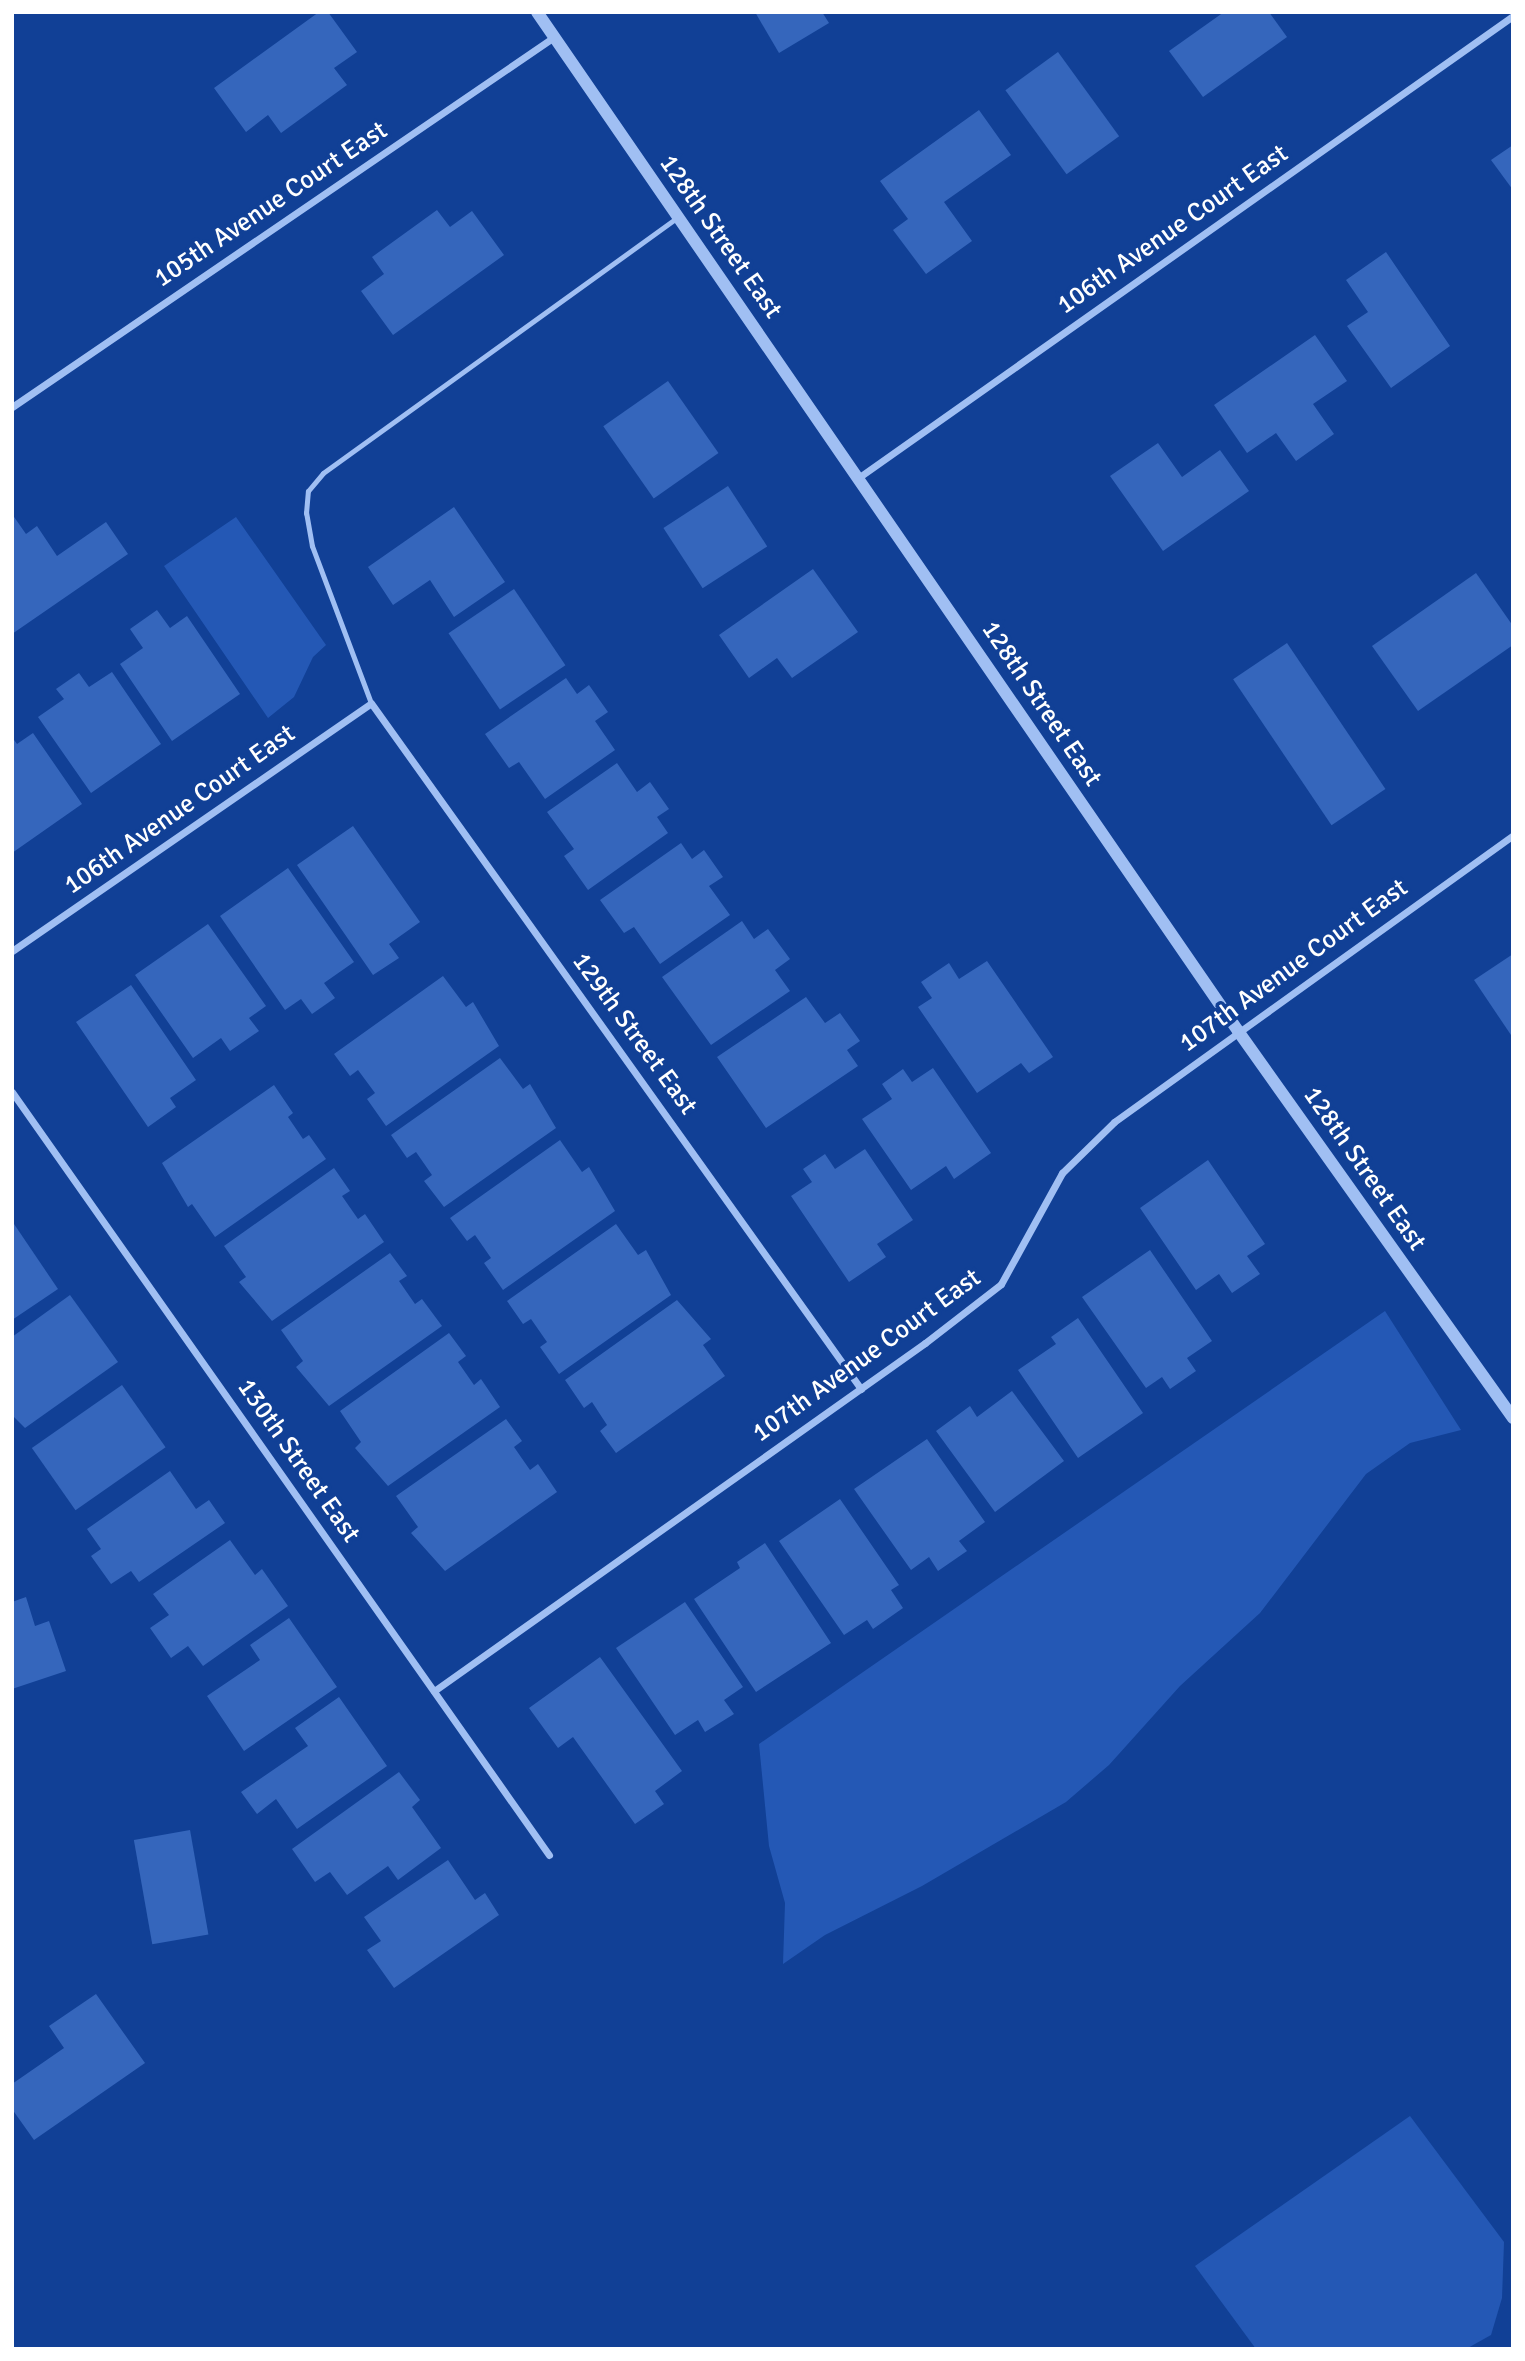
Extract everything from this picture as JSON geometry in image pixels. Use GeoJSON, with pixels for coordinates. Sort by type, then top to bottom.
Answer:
{"type":"FeatureCollection","features":[{"type":"Feature","properties":{"kind":"street","name":"128th Street East"},"geometry":{"type":"LineString","coordinates":[[537,12],[1238,1031],[1513,1418]]}},
{"type":"Feature","properties":{"kind":"street","name":"106th Avenue Court East"},"geometry":{"type":"LineString","coordinates":[[858,478],[1513,16]]}},
{"type":"Feature","properties":{"kind":"street","name":"105th Avenue Court East"},"geometry":{"type":"LineString","coordinates":[[12,407],[554,37]]}},
{"type":"Feature","properties":{"kind":"street","name":"106th Avenue Court East"},"geometry":{"type":"LineString","coordinates":[[12,951],[371,703]]}},
{"type":"Feature","properties":{"kind":"street","name":"129th Street East"},"geometry":{"type":"LineString","coordinates":[[371,703],[861,1389]]}},
{"type":"Feature","properties":{"kind":"street","name":"107th Avenue Court East"},"geometry":{"type":"LineString","coordinates":[[434,1690],[861,1389],[1001,1284],[1062,1173],[1114,1122],[1513,835]]}},
{"type":"Feature","properties":{"kind":"street","name":"130th Street East"},"geometry":{"type":"LineString","coordinates":[[12,1092],[549,1855]]}},
{"type":"Feature","properties":{"kind":"lane"},"geometry":{"type":"LineString","coordinates":[[371,703],[312,545],[306,513],[308,491],[323,473],[678,217]]}},
{"type":"Feature","properties":{"kind":"shaded area"},"geometry":{"type":"Polygon","coordinates":[[[236,517],[326,645],[313,657],[294,697],[268,718],[164,566],[236,517]]]}},
{"type":"Feature","properties":{"kind":"shaded area"},"geometry":{"type":"Polygon","coordinates":[[[1385,1311],[1461,1430],[1410,1443],[1366,1474],[1260,1613],[1180,1686],[1109,1765],[1066,1802],[922,1886],[825,1935],[783,1964],[785,1903],[769,1846],[759,1744],[1385,1311]]]}},
{"type":"Feature","properties":{"kind":"shaded area"},"geometry":{"type":"Polygon","coordinates":[[[1410,2116],[1504,2242],[1502,2298],[1491,2335],[1466,2349],[1256,2349],[1195,2266],[1410,2116]]]}},
{"type":"Feature","properties":{"kind":"building"},"geometry":{"type":"Polygon","coordinates":[[[319,12],[328,12],[357,52],[334,68],[347,85],[281,133],[268,115],[246,132],[214,88],[319,12]]]}},
{"type":"Feature","properties":{"kind":"building"},"geometry":{"type":"Polygon","coordinates":[[[755,12],[822,12],[829,23],[779,53],[755,12]]]}},
{"type":"Feature","properties":{"kind":"building"},"geometry":{"type":"Polygon","coordinates":[[[1224,12],[1269,12],[1287,37],[1203,97],[1169,51],[1224,12]]]}},
{"type":"Feature","properties":{"kind":"building"},"geometry":{"type":"Polygon","coordinates":[[[1058,52],[1119,136],[1067,174],[1005,90],[1058,52]]]}},
{"type":"Feature","properties":{"kind":"building"},"geometry":{"type":"Polygon","coordinates":[[[979,110],[1011,155],[944,202],[972,241],[926,274],[893,230],[908,219],[880,181],[979,110]]]}},
{"type":"Feature","properties":{"kind":"building"},"geometry":{"type":"Polygon","coordinates":[[[1513,145],[1513,190],[1491,160],[1513,145]]]}},
{"type":"Feature","properties":{"kind":"building"},"geometry":{"type":"Polygon","coordinates":[[[437,210],[450,227],[472,211],[504,255],[393,335],[361,291],[384,274],[372,257],[437,210]]]}},
{"type":"Feature","properties":{"kind":"building"},"geometry":{"type":"Polygon","coordinates":[[[1386,252],[1450,346],[1391,388],[1347,326],[1368,312],[1346,280],[1386,252]]]}},
{"type":"Feature","properties":{"kind":"building"},"geometry":{"type":"Polygon","coordinates":[[[1315,335],[1347,381],[1313,404],[1334,434],[1296,461],[1276,433],[1247,453],[1214,405],[1315,335]]]}},
{"type":"Feature","properties":{"kind":"building"},"geometry":{"type":"Polygon","coordinates":[[[668,381],[718,453],[654,498],[603,426],[668,381]]]}},
{"type":"Feature","properties":{"kind":"building"},"geometry":{"type":"Polygon","coordinates":[[[1158,443],[1182,477],[1220,450],[1249,491],[1163,551],[1110,476],[1158,443]]]}},
{"type":"Feature","properties":{"kind":"building"},"geometry":{"type":"Polygon","coordinates":[[[728,486],[767,546],[703,588],[663,528],[728,486]]]}},
{"type":"Feature","properties":{"kind":"building"},"geometry":{"type":"Polygon","coordinates":[[[454,507],[505,582],[454,617],[430,580],[393,605],[368,567],[454,507]]]}},
{"type":"Feature","properties":{"kind":"building"},"geometry":{"type":"Polygon","coordinates":[[[12,514],[26,534],[37,526],[57,556],[106,522],[128,554],[12,634],[12,514]]]}},
{"type":"Feature","properties":{"kind":"building"},"geometry":{"type":"Polygon","coordinates":[[[813,569],[858,632],[792,678],[777,658],[749,678],[719,635],[813,569]]]}},
{"type":"Feature","properties":{"kind":"building"},"geometry":{"type":"Polygon","coordinates":[[[1476,573],[1513,626],[1513,645],[1418,711],[1372,646],[1476,573]]]}},
{"type":"Feature","properties":{"kind":"building"},"geometry":{"type":"Polygon","coordinates":[[[514,589],[565,665],[500,709],[449,633],[514,589]]]}},
{"type":"Feature","properties":{"kind":"building"},"geometry":{"type":"Polygon","coordinates":[[[157,610],[170,628],[187,616],[240,694],[172,741],[120,664],[143,648],[130,629],[157,610]]]}},
{"type":"Feature","properties":{"kind":"building"},"geometry":{"type":"Polygon","coordinates":[[[1287,643],[1385,789],[1332,825],[1233,679],[1287,643]]]}},
{"type":"Feature","properties":{"kind":"building"},"geometry":{"type":"Polygon","coordinates":[[[112,672],[161,744],[91,793],[38,717],[64,699],[56,689],[79,673],[89,687],[112,672]]]}},
{"type":"Feature","properties":{"kind":"building"},"geometry":{"type":"Polygon","coordinates":[[[566,678],[577,694],[589,685],[608,712],[595,721],[615,750],[545,799],[519,762],[509,768],[485,734],[566,678]]]}},
{"type":"Feature","properties":{"kind":"building"},"geometry":{"type":"Polygon","coordinates":[[[33,733],[82,804],[12,853],[12,737],[17,744],[33,733]]]}},
{"type":"Feature","properties":{"kind":"building"},"geometry":{"type":"Polygon","coordinates":[[[617,763],[637,792],[650,782],[669,809],[657,817],[668,833],[588,890],[564,856],[574,849],[547,812],[617,763]]]}},
{"type":"Feature","properties":{"kind":"building"},"geometry":{"type":"Polygon","coordinates":[[[353,826],[420,922],[389,944],[399,958],[373,975],[297,865],[353,826]]]}},
{"type":"Feature","properties":{"kind":"building"},"geometry":{"type":"Polygon","coordinates":[[[681,843],[692,859],[704,850],[723,877],[709,886],[730,915],[660,964],[634,927],[624,933],[600,900],[681,843]]]}},
{"type":"Feature","properties":{"kind":"building"},"geometry":{"type":"Polygon","coordinates":[[[288,868],[354,962],[324,983],[335,998],[312,1014],[301,999],[285,1010],[220,916],[288,868]]]}},
{"type":"Feature","properties":{"kind":"building"},"geometry":{"type":"Polygon","coordinates":[[[742,921],[754,939],[768,929],[790,959],[775,970],[790,991],[711,1045],[662,977],[742,921]]]}},
{"type":"Feature","properties":{"kind":"building"},"geometry":{"type":"Polygon","coordinates":[[[208,924],[266,1006],[249,1018],[259,1031],[230,1051],[221,1038],[193,1058],[135,975],[208,924]]]}},
{"type":"Feature","properties":{"kind":"building"},"geometry":{"type":"Polygon","coordinates":[[[1513,954],[1513,1038],[1474,980],[1513,954]]]}},
{"type":"Feature","properties":{"kind":"building"},"geometry":{"type":"Polygon","coordinates":[[[987,961],[1053,1057],[1029,1073],[1021,1063],[977,1093],[918,1007],[932,998],[921,982],[949,963],[959,979],[987,961]]]}},
{"type":"Feature","properties":{"kind":"building"},"geometry":{"type":"Polygon","coordinates":[[[443,976],[466,1007],[473,1002],[499,1046],[386,1126],[367,1099],[375,1093],[358,1070],[350,1076],[334,1054],[443,976]]]}},
{"type":"Feature","properties":{"kind":"building"},"geometry":{"type":"Polygon","coordinates":[[[131,985],[196,1080],[170,1098],[176,1107],[148,1127],[76,1022],[131,985]]]}},
{"type":"Feature","properties":{"kind":"building"},"geometry":{"type":"Polygon","coordinates":[[[806,997],[825,1023],[840,1013],[860,1041],[847,1050],[858,1066],[766,1128],[717,1057],[806,997]]]}},
{"type":"Feature","properties":{"kind":"building"},"geometry":{"type":"Polygon","coordinates":[[[500,1058],[523,1089],[530,1084],[556,1128],[444,1207],[424,1181],[432,1175],[416,1152],[407,1158],[391,1135],[500,1058]]]}},
{"type":"Feature","properties":{"kind":"building"},"geometry":{"type":"Polygon","coordinates":[[[933,1068],[991,1153],[954,1179],[946,1166],[911,1190],[862,1119],[892,1099],[882,1084],[903,1069],[912,1082],[933,1068]]]}},
{"type":"Feature","properties":{"kind":"building"},"geometry":{"type":"Polygon","coordinates":[[[274,1085],[293,1113],[288,1117],[303,1139],[309,1135],[326,1159],[215,1237],[192,1204],[188,1207],[162,1163],[274,1085]]]}},
{"type":"Feature","properties":{"kind":"building"},"geometry":{"type":"Polygon","coordinates":[[[560,1140],[582,1172],[589,1167],[615,1211],[503,1290],[484,1263],[491,1258],[475,1235],[467,1241],[450,1218],[560,1140]]]}},
{"type":"Feature","properties":{"kind":"building"},"geometry":{"type":"Polygon","coordinates":[[[865,1149],[913,1220],[877,1244],[886,1257],[849,1282],[791,1196],[812,1182],[803,1169],[825,1154],[835,1169],[865,1149]]]}},
{"type":"Feature","properties":{"kind":"building"},"geometry":{"type":"Polygon","coordinates":[[[1208,1160],[1265,1244],[1247,1256],[1260,1274],[1232,1293],[1219,1274],[1196,1290],[1140,1208],[1208,1160]]]}},
{"type":"Feature","properties":{"kind":"building"},"geometry":{"type":"Polygon","coordinates":[[[334,1168],[350,1191],[342,1196],[358,1219],[365,1214],[384,1242],[272,1321],[239,1282],[246,1277],[224,1246],[334,1168]]]}},
{"type":"Feature","properties":{"kind":"building"},"geometry":{"type":"Polygon","coordinates":[[[12,1221],[58,1289],[12,1320],[12,1221]]]}},
{"type":"Feature","properties":{"kind":"building"},"geometry":{"type":"Polygon","coordinates":[[[616,1224],[638,1255],[646,1250],[671,1295],[559,1374],[540,1347],[547,1342],[531,1319],[523,1324],[507,1301],[616,1224]]]}},
{"type":"Feature","properties":{"kind":"building"},"geometry":{"type":"Polygon","coordinates":[[[1150,1250],[1212,1341],[1187,1358],[1196,1371],[1170,1389],[1162,1377],[1146,1388],[1082,1297],[1150,1250]]]}},
{"type":"Feature","properties":{"kind":"building"},"geometry":{"type":"Polygon","coordinates":[[[390,1253],[407,1276],[399,1281],[415,1304],[422,1299],[442,1326],[329,1406],[296,1367],[303,1361],[281,1330],[390,1253]]]}},
{"type":"Feature","properties":{"kind":"building"},"geometry":{"type":"Polygon","coordinates":[[[70,1295],[118,1362],[25,1428],[12,1415],[12,1337],[70,1295]]]}},
{"type":"Feature","properties":{"kind":"building"},"geometry":{"type":"Polygon","coordinates":[[[677,1300],[711,1339],[703,1345],[725,1376],[616,1453],[600,1431],[607,1425],[592,1402],[584,1408],[565,1380],[677,1300]]]}},
{"type":"Feature","properties":{"kind":"building"},"geometry":{"type":"Polygon","coordinates":[[[1078,1318],[1143,1413],[1078,1458],[1018,1370],[1056,1344],[1051,1337],[1078,1318]]]}},
{"type":"Feature","properties":{"kind":"building"},"geometry":{"type":"Polygon","coordinates":[[[449,1333],[466,1356],[458,1362],[474,1385],[481,1379],[500,1407],[388,1486],[355,1448],[361,1442],[340,1411],[449,1333]]]}},
{"type":"Feature","properties":{"kind":"building"},"geometry":{"type":"Polygon","coordinates":[[[122,1385],[166,1447],[75,1510],[32,1448],[122,1385]]]}},
{"type":"Feature","properties":{"kind":"building"},"geometry":{"type":"Polygon","coordinates":[[[1012,1391],[1064,1461],[995,1512],[936,1431],[970,1406],[977,1417],[1012,1391]]]}},
{"type":"Feature","properties":{"kind":"building"},"geometry":{"type":"Polygon","coordinates":[[[506,1419],[522,1441],[514,1447],[530,1470],[538,1464],[557,1492],[445,1571],[411,1533],[418,1527],[396,1496],[506,1419]]]}},
{"type":"Feature","properties":{"kind":"building"},"geometry":{"type":"Polygon","coordinates":[[[927,1439],[985,1522],[959,1541],[967,1551],[938,1571],[929,1557],[911,1570],[854,1489],[927,1439]]]}},
{"type":"Feature","properties":{"kind":"building"},"geometry":{"type":"Polygon","coordinates":[[[170,1471],[196,1509],[209,1500],[225,1523],[139,1582],[131,1571],[111,1584],[91,1556],[101,1549],[87,1529],[170,1471]]]}},
{"type":"Feature","properties":{"kind":"building"},"geometry":{"type":"Polygon","coordinates":[[[840,1499],[899,1585],[891,1590],[903,1608],[873,1629],[867,1620],[844,1635],[779,1541],[840,1499]]]}},
{"type":"Feature","properties":{"kind":"building"},"geometry":{"type":"Polygon","coordinates":[[[230,1540],[255,1575],[262,1569],[288,1606],[203,1666],[188,1646],[171,1658],[150,1628],[169,1615],[153,1594],[230,1540]]]}},
{"type":"Feature","properties":{"kind":"building"},"geometry":{"type":"Polygon","coordinates":[[[765,1543],[831,1643],[756,1692],[694,1599],[740,1568],[737,1562],[765,1543]]]}},
{"type":"Feature","properties":{"kind":"building"},"geometry":{"type":"Polygon","coordinates":[[[26,1597],[35,1626],[49,1621],[66,1671],[12,1689],[12,1602],[26,1597]]]}},
{"type":"Feature","properties":{"kind":"building"},"geometry":{"type":"Polygon","coordinates":[[[685,1602],[743,1687],[724,1700],[734,1714],[705,1732],[698,1720],[675,1735],[616,1648],[685,1602]]]}},
{"type":"Feature","properties":{"kind":"building"},"geometry":{"type":"Polygon","coordinates":[[[289,1618],[337,1687],[244,1751],[207,1696],[260,1660],[250,1645],[289,1618]]]}},
{"type":"Feature","properties":{"kind":"building"},"geometry":{"type":"Polygon","coordinates":[[[600,1657],[682,1771],[655,1791],[664,1804],[635,1824],[573,1737],[558,1748],[529,1708],[600,1657]]]}},
{"type":"Feature","properties":{"kind":"building"},"geometry":{"type":"Polygon","coordinates":[[[339,1697],[387,1766],[297,1829],[276,1799],[257,1814],[241,1792],[308,1746],[295,1728],[339,1697]]]}},
{"type":"Feature","properties":{"kind":"building"},"geometry":{"type":"Polygon","coordinates":[[[399,1772],[420,1800],[412,1807],[441,1848],[398,1880],[388,1866],[347,1895],[330,1872],[315,1882],[292,1849],[399,1772]]]}},
{"type":"Feature","properties":{"kind":"building"},"geometry":{"type":"Polygon","coordinates":[[[190,1830],[208,1934],[152,1944],[134,1840],[190,1830]]]}},
{"type":"Feature","properties":{"kind":"building"},"geometry":{"type":"Polygon","coordinates":[[[448,1860],[475,1900],[485,1893],[499,1915],[394,1988],[367,1950],[381,1941],[364,1917],[448,1860]]]}},
{"type":"Feature","properties":{"kind":"building"},"geometry":{"type":"Polygon","coordinates":[[[96,1994],[145,2063],[34,2140],[12,2109],[12,2084],[64,2048],[49,2026],[96,1994]]]}}]}
